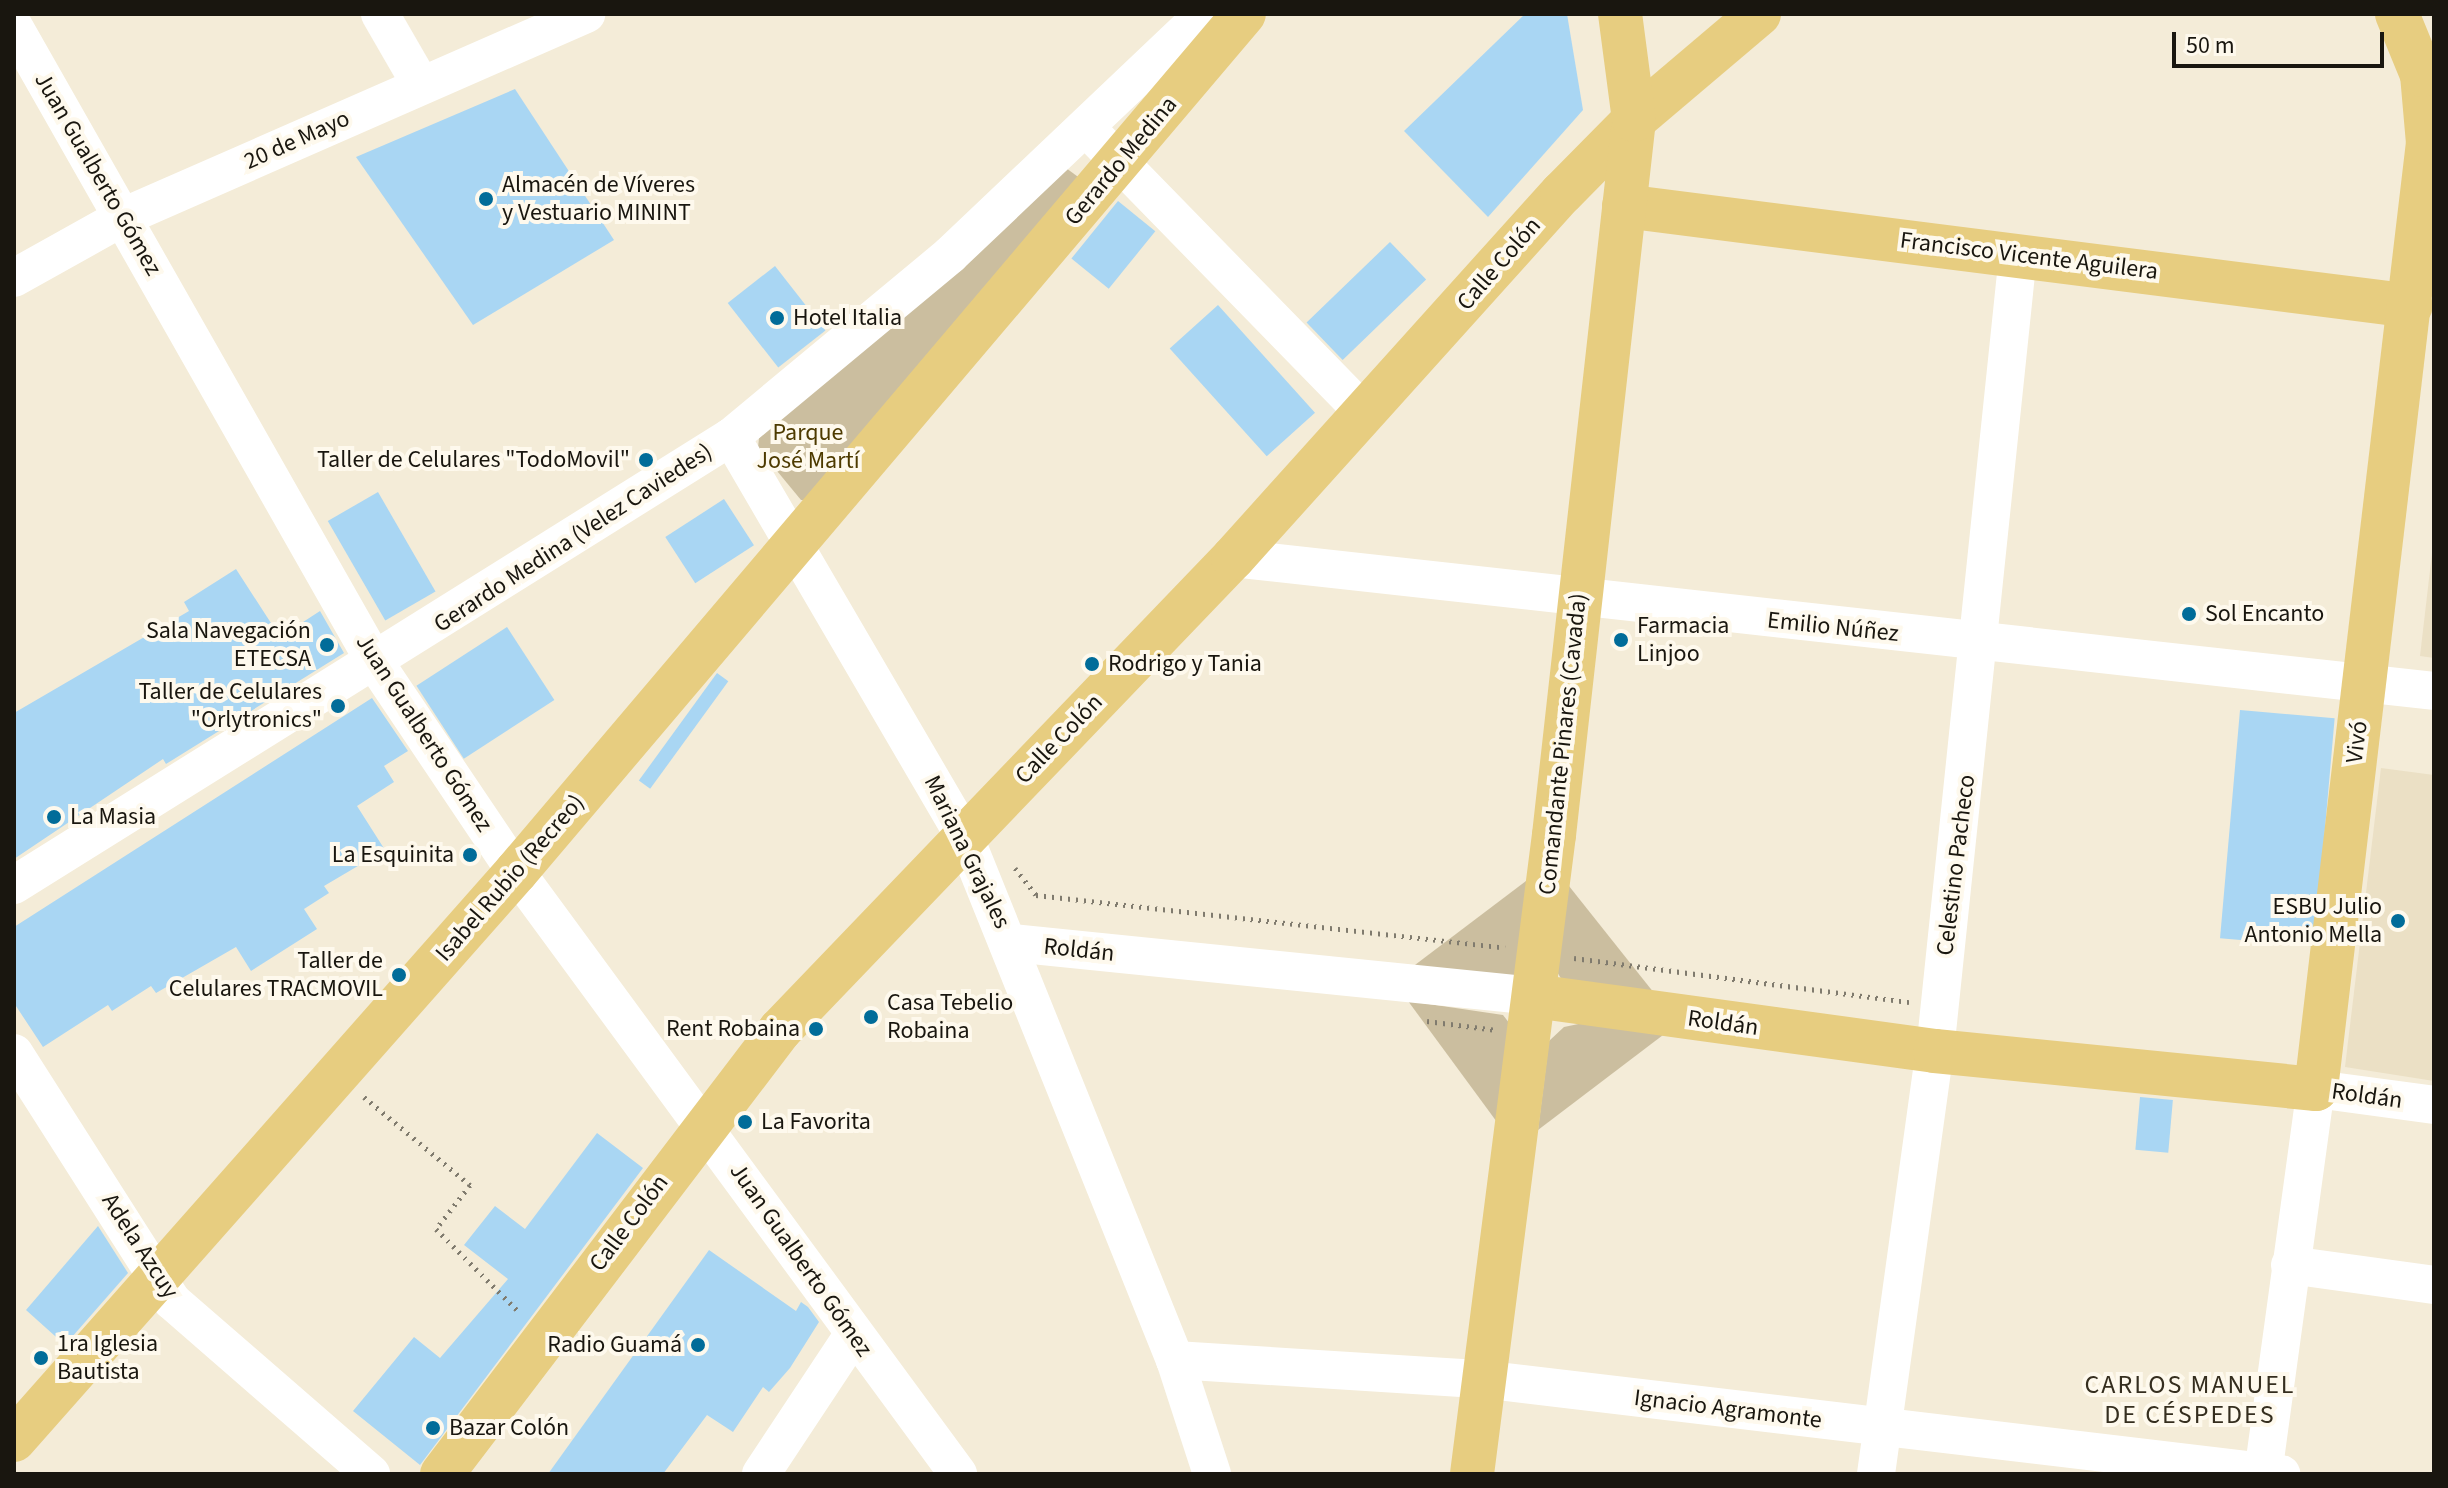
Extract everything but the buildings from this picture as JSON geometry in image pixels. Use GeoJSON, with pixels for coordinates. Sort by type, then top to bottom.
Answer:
{"type":"FeatureCollection","features":[{"type":"Feature","properties":{"kind":"main road","name":"Gerardo Medina"},"geometry":{"type":"LineString","coordinates":[[999,309],[1244,14]]}},
{"type":"Feature","properties":{"kind":"main road","name":"Comandante Pinares (Cavada)"},"geometry":{"type":"LineString","coordinates":[[1472,1474],[1481,1379],[1540,952],[1634,120],[1620,14]]}},
{"type":"Feature","properties":{"kind":"main road","name":"Calle Colón"},"geometry":{"type":"LineString","coordinates":[[442,1474],[705,1123],[780,1030],[1233,558],[1634,120],[1759,14]]}},
{"type":"Feature","properties":{"kind":"main road","name":"Vivó"},"geometry":{"type":"LineString","coordinates":[[2316,1089],[2364,682],[2423,308],[2429,120],[2422,75],[2397,14]]}},
{"type":"Feature","properties":{"kind":"main road","name":"Francisco Vicente Aguilera"},"geometry":{"type":"LineString","coordinates":[[1624,206],[2423,308]]}},
{"type":"Feature","properties":{"kind":"main road","name":"Isabel Rubio (Recreo)"},"geometry":{"type":"LineString","coordinates":[[14,1440],[516,872],[999,309]]}},
{"type":"Feature","properties":{"kind":"main road","name":"Roldán"},"geometry":{"type":"LineString","coordinates":[[1531,1015],[2316,1089]]}},
{"type":"Feature","properties":{"kind":"street"},"geometry":{"type":"LineString","coordinates":[[380,14],[421,85]]}},
{"type":"Feature","properties":{"kind":"street","name":"20 de Mayo"},"geometry":{"type":"LineString","coordinates":[[14,278],[123,217],[586,14]]}},
{"type":"Feature","properties":{"kind":"street","name":"Gerardo Medina"},"geometry":{"type":"LineString","coordinates":[[1087,129],[1204,14]]}},
{"type":"Feature","properties":{"kind":"street","name":"Juan Gualberto Gómez"},"geometry":{"type":"LineString","coordinates":[[14,27],[376,664],[516,872],[705,1123],[853,1335],[958,1474]]}},
{"type":"Feature","properties":{"kind":"street"},"geometry":{"type":"LineString","coordinates":[[1087,129],[1366,415]]}},
{"type":"Feature","properties":{"kind":"street","name":"Gerardo Medina (Velez Caviedes)"},"geometry":{"type":"LineString","coordinates":[[14,885],[376,664],[731,437],[950,255],[1087,129]]}},
{"type":"Feature","properties":{"kind":"street","name":"Celestino Pacheco"},"geometry":{"type":"LineString","coordinates":[[1876,1474],[1935,1051],[1982,642],[2018,254]]}},
{"type":"Feature","properties":{"kind":"street","name":"Mariana Grajales"},"geometry":{"type":"LineString","coordinates":[[731,437],[972,831],[1012,943],[1175,1360],[1212,1474]]}},
{"type":"Feature","properties":{"kind":"street","name":"Emilio Núñez"},"geometry":{"type":"LineString","coordinates":[[1233,558],[1578,600],[2434,691]]}},
{"type":"Feature","properties":{"kind":"street","name":"Roldán"},"geometry":{"type":"LineString","coordinates":[[1012,943],[1531,1015]]}},
{"type":"Feature","properties":{"kind":"street","name":"Adela Azcuy"},"geometry":{"type":"LineString","coordinates":[[14,1053],[160,1275],[172,1301],[371,1474]]}},
{"type":"Feature","properties":{"kind":"street","name":"Roldán"},"geometry":{"type":"LineString","coordinates":[[2316,1089],[2434,1105]]}},
{"type":"Feature","properties":{"kind":"street","name":"Vivó"},"geometry":{"type":"LineString","coordinates":[[2269,1473],[2290,1265],[2316,1089]]}},
{"type":"Feature","properties":{"kind":"street"},"geometry":{"type":"LineString","coordinates":[[2290,1265],[2434,1285]]}},
{"type":"Feature","properties":{"kind":"street"},"geometry":{"type":"LineString","coordinates":[[761,1474],[853,1335]]}},
{"type":"Feature","properties":{"kind":"street","name":"Ignacio Agramonte"},"geometry":{"type":"LineString","coordinates":[[1175,1360],[1481,1379],[2269,1473]]}},
{"type":"Feature","properties":{"kind":"path"},"geometry":{"type":"LineString","coordinates":[[972,831],[1036,895],[1540,952],[1940,1006]]}},
{"type":"Feature","properties":{"kind":"path"},"geometry":{"type":"LineString","coordinates":[[1416,1020],[1531,1015]]}},
{"type":"Feature","properties":{"kind":"path"},"geometry":{"type":"LineString","coordinates":[[338,1076],[470,1185],[436,1229],[544,1337]]}},
{"type":"Feature","properties":{"kind":"shaded area"},"geometry":{"type":"Polygon","coordinates":[[[2434,536],[2434,658],[2420,656],[2434,536]]]}},
{"type":"Feature","properties":{"kind":"shaded area","name":"ESBU Julio Antonio Mella"},"geometry":{"type":"Polygon","coordinates":[[[2381,768],[2434,775],[2434,1081],[2345,1067],[2381,768]]]}},
{"type":"Feature","properties":{"kind":"green space","name":"Parque José Martí"},"geometry":{"type":"Polygon","coordinates":[[[1066,168],[1085,182],[814,500],[801,500],[758,448],[759,438],[1066,168]]]}},
{"type":"Feature","properties":{"kind":"green space"},"geometry":{"type":"Polygon","coordinates":[[[1534,875],[1524,963],[1512,980],[1407,971],[1534,875]]]}},
{"type":"Feature","properties":{"kind":"green space"},"geometry":{"type":"Polygon","coordinates":[[[1565,881],[1658,998],[1566,987],[1556,970],[1565,881]]]}},
{"type":"Feature","properties":{"kind":"green space"},"geometry":{"type":"Polygon","coordinates":[[[1408,1001],[1503,1015],[1513,1028],[1505,1133],[1408,1001]]]}},
{"type":"Feature","properties":{"kind":"green space"},"geometry":{"type":"Polygon","coordinates":[[[1588,1022],[1667,1032],[1538,1130],[1549,1041],[1564,1027],[1588,1022]]]}},
{"type":"Feature","properties":{"kind":"place","name":"Almacén de Víveres y Vestuario MININT"},"geometry":{"type":"Point","coordinates":[486,199]}},
{"type":"Feature","properties":{"kind":"place","name":"Hotel Italia"},"geometry":{"type":"Point","coordinates":[777,318]}},
{"type":"Feature","properties":{"kind":"place","name":"Taller de Celulares \"TodoMovil\""},"geometry":{"type":"Point","coordinates":[646,460]}},
{"type":"Feature","properties":{"kind":"place","name":"Sol Encanto"},"geometry":{"type":"Point","coordinates":[2189,614]}},
{"type":"Feature","properties":{"kind":"place","name":"Farmacia Linjoo"},"geometry":{"type":"Point","coordinates":[1621,640]}},
{"type":"Feature","properties":{"kind":"place","name":"Sala Navegación ETECSA"},"geometry":{"type":"Point","coordinates":[327,645]}},
{"type":"Feature","properties":{"kind":"place","name":"Rodrigo y Tania"},"geometry":{"type":"Point","coordinates":[1092,664]}},
{"type":"Feature","properties":{"kind":"place","name":"Taller de Celulares \"Orlytronics\""},"geometry":{"type":"Point","coordinates":[338,706]}},
{"type":"Feature","properties":{"kind":"place","name":"La Masia"},"geometry":{"type":"Point","coordinates":[54,817]}},
{"type":"Feature","properties":{"kind":"place","name":"La Esquinita"},"geometry":{"type":"Point","coordinates":[470,855]}},
{"type":"Feature","properties":{"kind":"place","name":"ESBU Julio Antonio Mella"},"geometry":{"type":"Point","coordinates":[2398,921]}},
{"type":"Feature","properties":{"kind":"place","name":"Taller de Celulares TRACMOVIL"},"geometry":{"type":"Point","coordinates":[399,975]}},
{"type":"Feature","properties":{"kind":"place","name":"Casa Tebelio Robaina"},"geometry":{"type":"Point","coordinates":[871,1017]}},
{"type":"Feature","properties":{"kind":"place","name":"Rent Robaina"},"geometry":{"type":"Point","coordinates":[816,1029]}},
{"type":"Feature","properties":{"kind":"place","name":"La Favorita"},"geometry":{"type":"Point","coordinates":[745,1122]}},
{"type":"Feature","properties":{"kind":"place","name":"Radio Guamá"},"geometry":{"type":"Point","coordinates":[698,1345]}},
{"type":"Feature","properties":{"kind":"place","name":"1ra Iglesia Bautista"},"geometry":{"type":"Point","coordinates":[41,1358]}},
{"type":"Feature","properties":{"kind":"place","name":"Bazar Colón"},"geometry":{"type":"Point","coordinates":[433,1428]}},
{"type":"Feature","properties":{"kind":"district","name":"CARLOS MANUEL DE CÉSPEDES"},"geometry":{"type":"Point","coordinates":[2190,1400]}}]}
